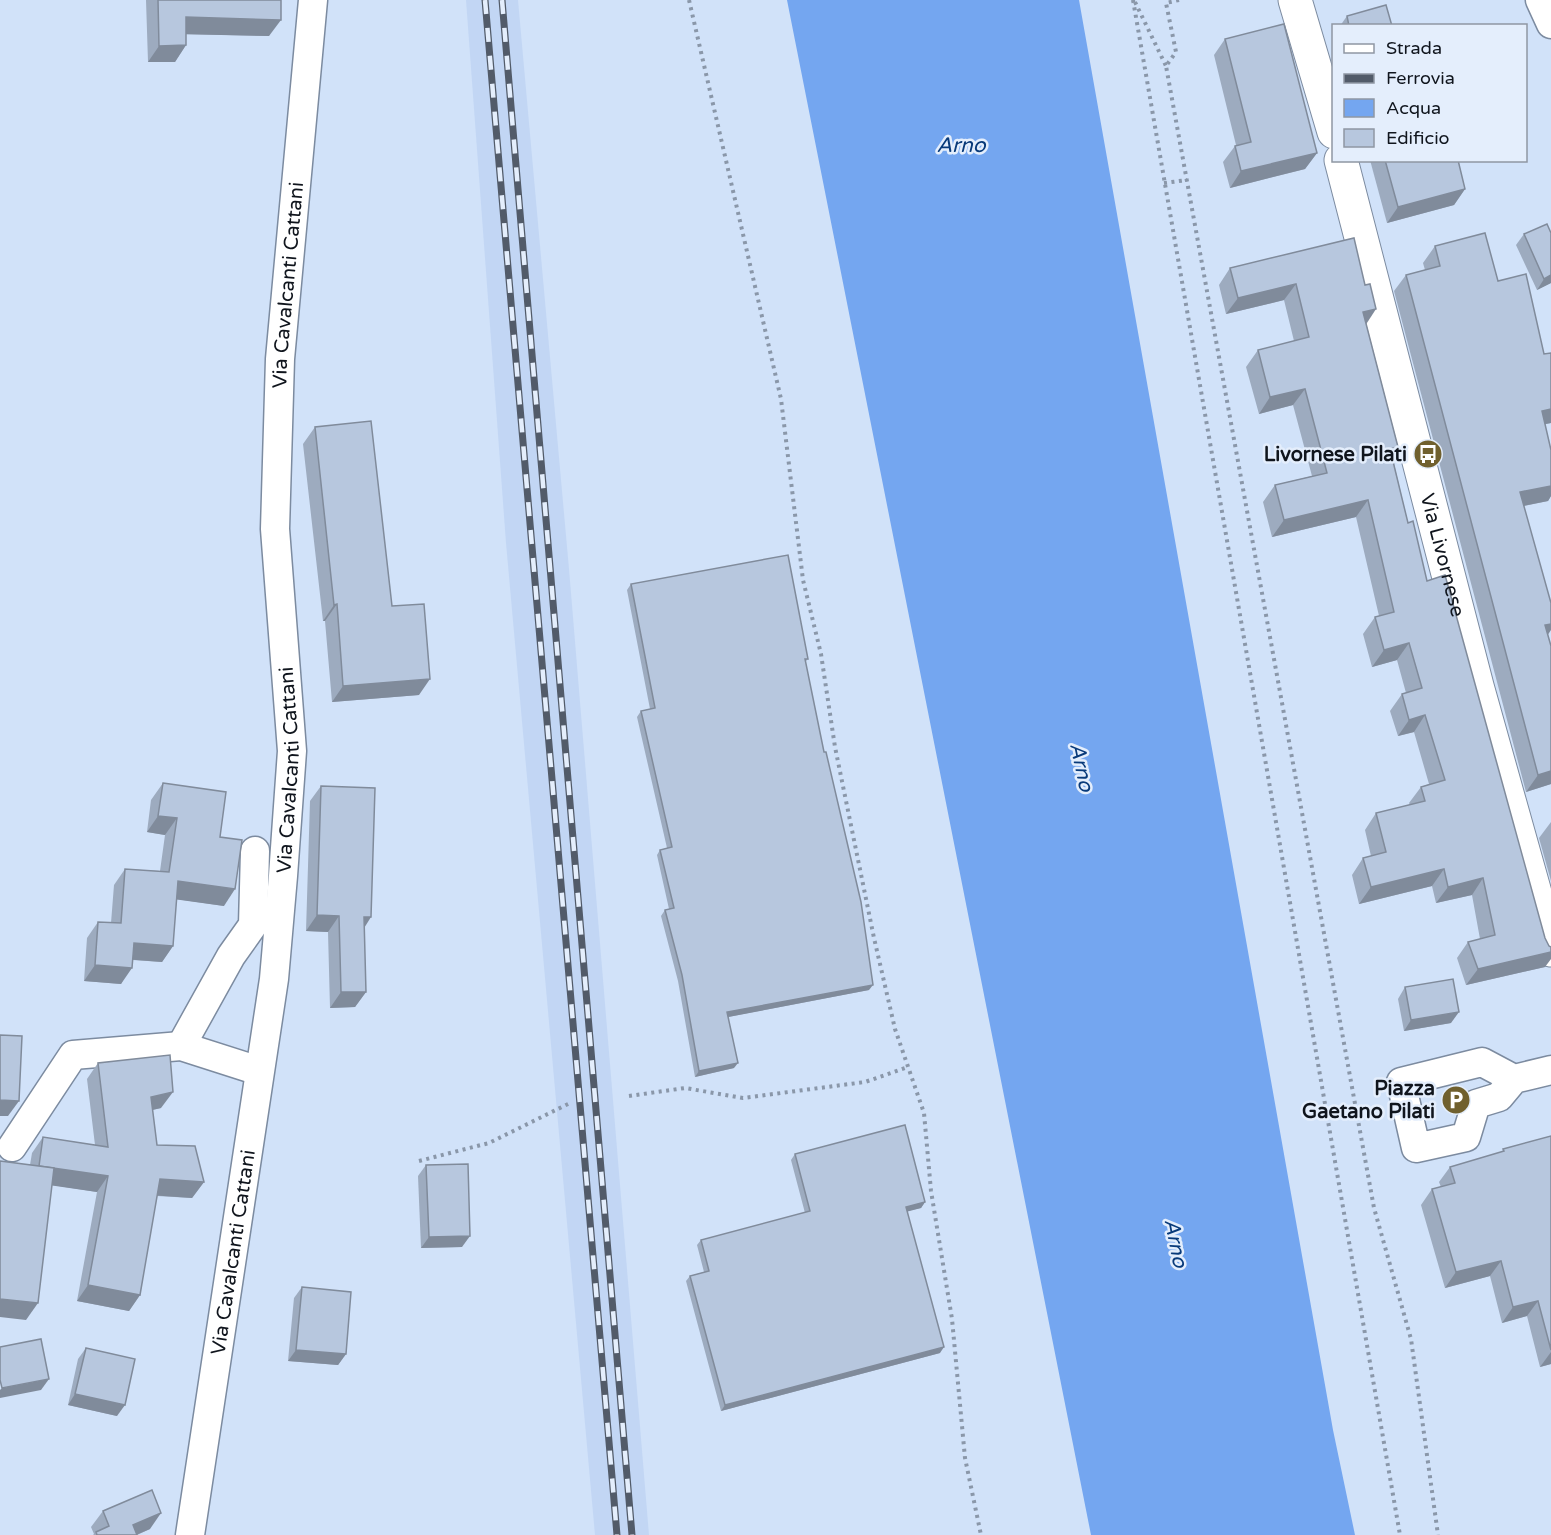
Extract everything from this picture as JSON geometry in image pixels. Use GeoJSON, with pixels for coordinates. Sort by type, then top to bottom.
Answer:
{"type":"FeatureCollection","features":[{"type":"Feature","properties":{"kind":"main road"},"geometry":{"type":"LineString","coordinates":[[1295,0],[1332,125]]}},
{"type":"Feature","properties":{"kind":"main road","name":"Via Livornese"},"geometry":{"type":"LineString","coordinates":[[1342,162],[1477,686],[1551,950]]}},
{"type":"Feature","properties":{"kind":"street","name":"Via Cavalcanti Cattani"},"geometry":{"type":"LineString","coordinates":[[190,1535],[274,979],[292,751],[275,529],[280,359],[313,0]]}},
{"type":"Feature","properties":{"kind":"street"},"geometry":{"type":"LineString","coordinates":[[1540,0],[1551,24]]}},
{"type":"Feature","properties":{"kind":"street"},"geometry":{"type":"LineString","coordinates":[[181,1046],[231,957],[252,925],[255,851]]}},
{"type":"Feature","properties":{"kind":"street"},"geometry":{"type":"LineString","coordinates":[[12,1147],[73,1055],[181,1046],[259,1071]]}},
{"type":"Feature","properties":{"kind":"street"},"geometry":{"type":"LineString","coordinates":[[1514,1079],[1551,1070]]}},
{"type":"Feature","properties":{"kind":"path"},"geometry":{"type":"LineString","coordinates":[[689,0],[781,399],[803,580],[821,654],[835,747],[874,938],[895,1029],[924,1113],[931,1191],[952,1319],[964,1458],[981,1535]]}},
{"type":"Feature","properties":{"kind":"path"},"geometry":{"type":"LineString","coordinates":[[1134,0],[1166,66],[1374,1208],[1411,1339],[1438,1535]]}},
{"type":"Feature","properties":{"kind":"path"},"geometry":{"type":"LineString","coordinates":[[1134,0],[1400,1535]]}},
{"type":"Feature","properties":{"kind":"path"},"geometry":{"type":"LineString","coordinates":[[1166,66],[1176,52],[1165,2],[1179,0]]}},
{"type":"Feature","properties":{"kind":"path"},"geometry":{"type":"LineString","coordinates":[[1164,183],[1187,180]]}},
{"type":"Feature","properties":{"kind":"path"},"geometry":{"type":"LineString","coordinates":[[629,1096],[686,1088],[743,1098],[865,1082],[908,1066]]}},
{"type":"Feature","properties":{"kind":"path"},"geometry":{"type":"LineString","coordinates":[[419,1161],[489,1143],[570,1103]]}},
{"type":"Feature","properties":{"kind":"shaded area"},"geometry":{"type":"Polygon","coordinates":[[[466,0],[518,0],[569,569],[649,1535],[595,1535],[506,543],[466,0]]]}},
{"type":"Feature","properties":{"kind":"water","name":"Arno"},"geometry":{"type":"Polygon","coordinates":[[[787,0],[1079,0],[1333,1430],[1355,1535],[1091,1535],[787,0]]]}},
{"type":"Feature","properties":{"kind":"building"},"geometry":{"type":"Polygon","coordinates":[[[158,0],[281,0],[281,20],[186,17],[186,45],[159,46],[158,0]]]}},
{"type":"Feature","properties":{"kind":"building"},"geometry":{"type":"Polygon","coordinates":[[[1386,5],[1391,24],[1349,24],[1347,16],[1386,5]]]}},
{"type":"Feature","properties":{"kind":"building"},"geometry":{"type":"Polygon","coordinates":[[[1284,24],[1317,153],[1241,171],[1235,146],[1251,142],[1225,39],[1284,24]]]}},
{"type":"Feature","properties":{"kind":"building"},"geometry":{"type":"Polygon","coordinates":[[[1386,162],[1458,162],[1465,189],[1398,207],[1386,162]]]}},
{"type":"Feature","properties":{"kind":"building"},"geometry":{"type":"Polygon","coordinates":[[[1547,224],[1551,233],[1551,275],[1544,279],[1524,234],[1547,224]]]}},
{"type":"Feature","properties":{"kind":"building"},"geometry":{"type":"Polygon","coordinates":[[[1485,233],[1498,281],[1526,274],[1544,354],[1551,353],[1551,409],[1542,411],[1551,450],[1551,486],[1520,492],[1551,603],[1551,624],[1545,625],[1551,646],[1551,771],[1538,775],[1406,275],[1440,266],[1435,246],[1485,233]]]}},
{"type":"Feature","properties":{"kind":"building"},"geometry":{"type":"Polygon","coordinates":[[[1354,238],[1365,285],[1370,284],[1376,309],[1363,312],[1398,447],[1390,449],[1408,523],[1413,521],[1427,581],[1445,575],[1545,938],[1551,947],[1551,952],[1478,969],[1468,942],[1495,935],[1483,878],[1448,887],[1444,869],[1371,887],[1363,858],[1386,852],[1376,813],[1425,801],[1421,787],[1445,780],[1425,715],[1409,720],[1402,694],[1422,688],[1409,643],[1384,650],[1375,617],[1394,612],[1368,500],[1284,520],[1275,485],[1327,473],[1305,389],[1270,397],[1258,350],[1309,337],[1296,284],[1238,298],[1230,268],[1354,238]]]}},
{"type":"Feature","properties":{"kind":"building"},"geometry":{"type":"Polygon","coordinates":[[[371,421],[392,606],[424,604],[430,679],[343,686],[337,604],[334,605],[315,427],[371,421]]]}},
{"type":"Feature","properties":{"kind":"building"},"geometry":{"type":"Polygon","coordinates":[[[788,555],[808,659],[805,659],[824,752],[826,752],[861,902],[873,985],[727,1012],[738,1063],[699,1071],[682,975],[665,910],[674,908],[660,850],[672,847],[641,711],[655,708],[631,584],[788,555]]]}},
{"type":"Feature","properties":{"kind":"building"},"geometry":{"type":"Polygon","coordinates":[[[163,783],[226,792],[220,837],[242,840],[235,889],[178,881],[173,946],[134,943],[132,968],[95,965],[98,922],[121,923],[125,869],[169,872],[177,818],[158,816],[163,783]]]}},
{"type":"Feature","properties":{"kind":"building"},"geometry":{"type":"Polygon","coordinates":[[[321,786],[375,788],[371,917],[364,917],[366,992],[341,992],[339,916],[317,915],[321,786]]]}},
{"type":"Feature","properties":{"kind":"building"},"geometry":{"type":"Polygon","coordinates":[[[1453,979],[1459,1012],[1411,1020],[1405,987],[1453,979]]]}},
{"type":"Feature","properties":{"kind":"building"},"geometry":{"type":"Polygon","coordinates":[[[0,1035],[22,1036],[19,1101],[0,1100],[0,1035]]]}},
{"type":"Feature","properties":{"kind":"building"},"geometry":{"type":"Polygon","coordinates":[[[170,1055],[173,1092],[151,1097],[157,1145],[195,1146],[204,1182],[160,1179],[140,1295],[88,1285],[108,1176],[39,1166],[43,1137],[108,1147],[98,1063],[170,1055]]]}},
{"type":"Feature","properties":{"kind":"building"},"geometry":{"type":"Polygon","coordinates":[[[905,1125],[925,1202],[906,1207],[944,1347],[725,1405],[690,1276],[709,1271],[701,1240],[810,1211],[795,1154],[905,1125]]]}},
{"type":"Feature","properties":{"kind":"building"},"geometry":{"type":"Polygon","coordinates":[[[1551,1136],[1551,1350],[1538,1301],[1513,1307],[1501,1261],[1456,1272],[1432,1189],[1455,1183],[1450,1167],[1551,1136]]]}},
{"type":"Feature","properties":{"kind":"building"},"geometry":{"type":"Polygon","coordinates":[[[0,1161],[54,1168],[38,1303],[0,1299],[0,1161]]]}},
{"type":"Feature","properties":{"kind":"building"},"geometry":{"type":"Polygon","coordinates":[[[468,1164],[470,1236],[429,1237],[426,1165],[468,1164]]]}},
{"type":"Feature","properties":{"kind":"building"},"geometry":{"type":"Polygon","coordinates":[[[302,1287],[351,1292],[346,1354],[296,1350],[302,1287]]]}},
{"type":"Feature","properties":{"kind":"building"},"geometry":{"type":"Polygon","coordinates":[[[41,1339],[49,1379],[2,1388],[0,1347],[41,1339]]]}},
{"type":"Feature","properties":{"kind":"building"},"geometry":{"type":"Polygon","coordinates":[[[86,1348],[135,1359],[125,1405],[75,1394],[86,1348]]]}},
{"type":"Feature","properties":{"kind":"building"},"geometry":{"type":"Polygon","coordinates":[[[152,1490],[161,1513],[133,1525],[137,1535],[97,1535],[96,1532],[109,1526],[103,1511],[152,1490]]]}},
{"type":"Feature","properties":{"kind":"railway"},"geometry":{"type":"LineString","coordinates":[[485,0],[617,1535]]}},
{"type":"Feature","properties":{"kind":"railway"},"geometry":{"type":"LineString","coordinates":[[502,0],[632,1535]]}},
{"type":"Feature","properties":{"kind":"place","name":"Livornese Pilati"},"geometry":{"type":"Point","coordinates":[1428,454]}},
{"type":"Feature","properties":{"kind":"place","name":"Piazza Gaetano Pilati"},"geometry":{"type":"Point","coordinates":[1456,1100]}}]}
